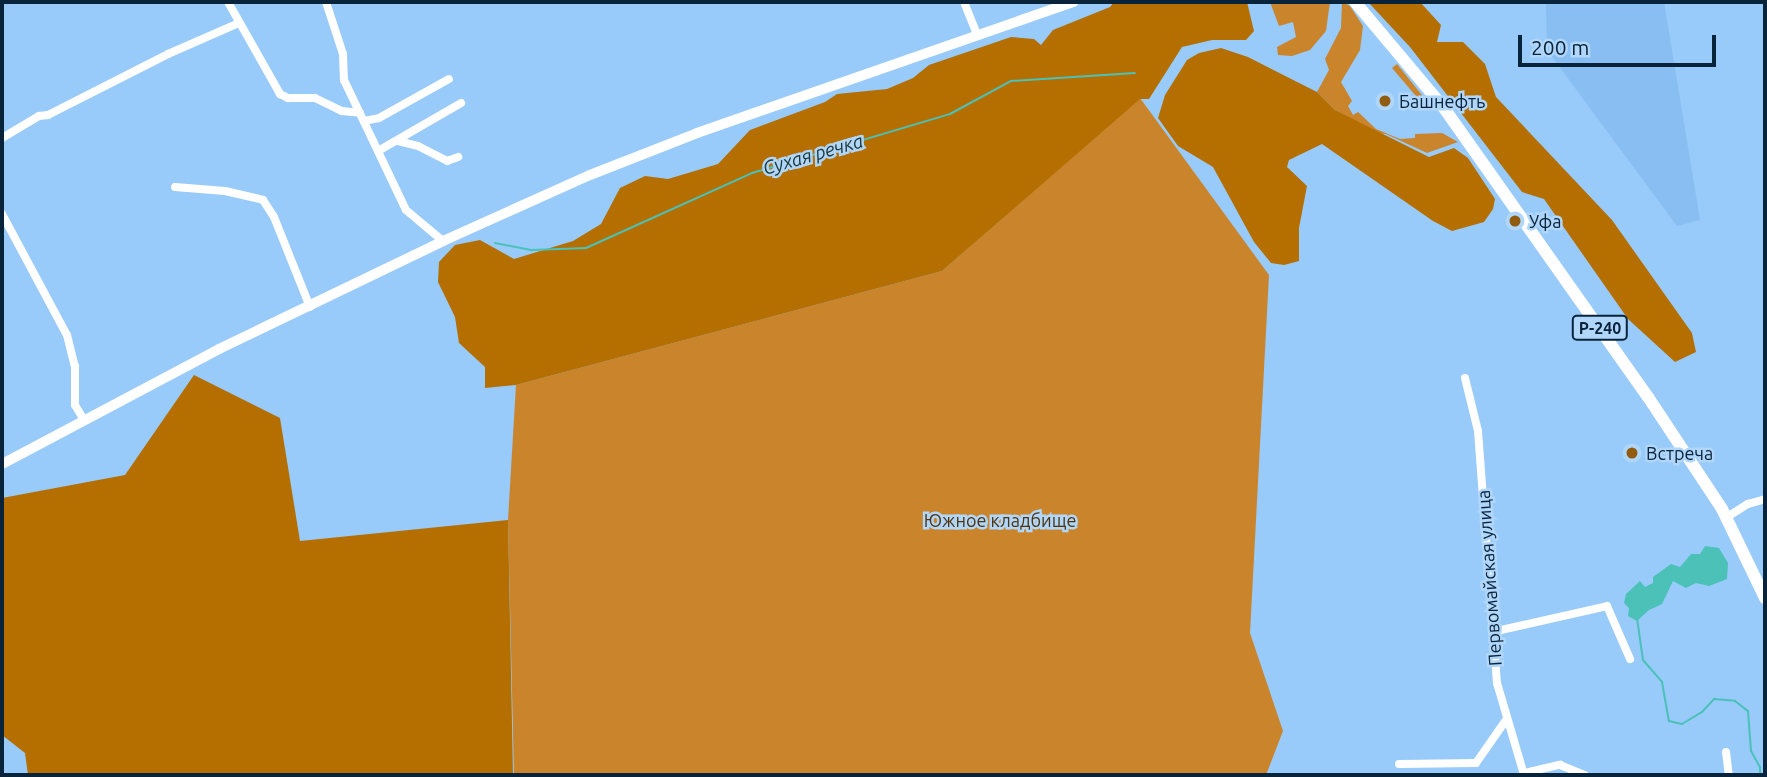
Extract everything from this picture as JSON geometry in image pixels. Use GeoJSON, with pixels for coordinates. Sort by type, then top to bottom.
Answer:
{"type":"FeatureCollection","features":[{"type":"Feature","properties":{"kind":"main road"},"geometry":{"type":"LineString","coordinates":[[2,464],[219,349],[443,241],[590,175],[696,133],[1074,2]]}},
{"type":"Feature","properties":{"kind":"main road","name":"Р-240"},"geometry":{"type":"LineString","coordinates":[[1355,2],[1436,97],[1686,453],[1727,517],[1765,598]]}},
{"type":"Feature","properties":{"kind":"street"},"geometry":{"type":"LineString","coordinates":[[228,2],[280,94],[288,98],[315,98],[342,111],[362,117],[379,118],[449,79]]}},
{"type":"Feature","properties":{"kind":"street"},"geometry":{"type":"LineString","coordinates":[[326,2],[343,54],[344,80],[406,210],[443,241]]}},
{"type":"Feature","properties":{"kind":"street"},"geometry":{"type":"LineString","coordinates":[[964,2],[977,35]]}},
{"type":"Feature","properties":{"kind":"street"},"geometry":{"type":"LineString","coordinates":[[2,138],[39,116],[48,115],[168,54],[239,23]]}},
{"type":"Feature","properties":{"kind":"street"},"geometry":{"type":"LineString","coordinates":[[378,151],[461,103]]}},
{"type":"Feature","properties":{"kind":"street"},"geometry":{"type":"LineString","coordinates":[[398,141],[418,146],[447,161],[458,157]]}},
{"type":"Feature","properties":{"kind":"street"},"geometry":{"type":"LineString","coordinates":[[175,187],[225,191],[263,200],[274,217],[310,307]]}},
{"type":"Feature","properties":{"kind":"street"},"geometry":{"type":"LineString","coordinates":[[2,214],[67,335],[75,366],[75,405],[84,419]]}},
{"type":"Feature","properties":{"kind":"street","name":"Первомайская улица"},"geometry":{"type":"LineString","coordinates":[[1465,378],[1478,431],[1497,683],[1524,774]]}},
{"type":"Feature","properties":{"kind":"street"},"geometry":{"type":"LineString","coordinates":[[1727,517],[1748,504],[1765,499]]}},
{"type":"Feature","properties":{"kind":"street"},"geometry":{"type":"LineString","coordinates":[[1492,632],[1607,606],[1630,659]]}},
{"type":"Feature","properties":{"kind":"street"},"geometry":{"type":"LineString","coordinates":[[1399,764],[1476,763],[1506,720]]}},
{"type":"Feature","properties":{"kind":"street"},"geometry":{"type":"LineString","coordinates":[[1726,752],[1729,775]]}},
{"type":"Feature","properties":{"kind":"street"},"geometry":{"type":"LineString","coordinates":[[1524,774],[1560,765],[1585,775]]}},
{"type":"Feature","properties":{"kind":"shaded area"},"geometry":{"type":"Polygon","coordinates":[[[1114,2],[1247,2],[1254,31],[1246,40],[1212,40],[1182,47],[1149,99],[1140,99],[942,271],[516,385],[485,388],[485,367],[459,343],[455,317],[438,282],[439,262],[455,245],[480,240],[514,259],[573,241],[601,224],[620,188],[645,176],[668,179],[718,164],[750,130],[825,102],[837,94],[887,89],[913,78],[929,65],[1011,37],[1034,39],[1041,45],[1053,30],[1110,7],[1114,2]]]}},
{"type":"Feature","properties":{"kind":"shaded area"},"geometry":{"type":"Polygon","coordinates":[[[1368,2],[1420,2],[1441,25],[1437,42],[1463,42],[1485,64],[1496,97],[1612,220],[1692,333],[1696,352],[1675,362],[1628,319],[1544,199],[1522,192],[1410,47],[1368,2]]]}},
{"type":"Feature","properties":{"kind":"shaded area"},"geometry":{"type":"Polygon","coordinates":[[[1546,2],[1664,2],[1700,220],[1677,226],[1547,50],[1546,2]]]}},
{"type":"Feature","properties":{"kind":"shaded area"},"geometry":{"type":"Polygon","coordinates":[[[1221,48],[1248,57],[1317,92],[1335,110],[1429,157],[1454,148],[1468,158],[1495,199],[1493,209],[1484,222],[1452,231],[1433,221],[1322,144],[1289,160],[1287,167],[1307,186],[1299,228],[1299,261],[1284,265],[1271,263],[1254,242],[1213,167],[1178,146],[1158,118],[1165,95],[1187,60],[1199,53],[1221,48]]]}},
{"type":"Feature","properties":{"kind":"shaded area"},"geometry":{"type":"Polygon","coordinates":[[[194,375],[280,418],[300,541],[508,520],[513,775],[28,775],[25,753],[2,735],[2,498],[125,475],[194,375]]]}},
{"type":"Feature","properties":{"kind":"shaded area"},"geometry":{"type":"Polygon","coordinates":[[[1705,546],[1719,548],[1728,563],[1727,579],[1709,586],[1696,583],[1686,588],[1673,581],[1662,604],[1649,610],[1637,621],[1628,616],[1629,608],[1624,603],[1626,594],[1640,581],[1645,587],[1653,583],[1653,577],[1671,564],[1680,567],[1691,554],[1700,554],[1705,546]]]}},
{"type":"Feature","properties":{"kind":"green space"},"geometry":{"type":"Polygon","coordinates":[[[1270,2],[1330,2],[1326,31],[1310,50],[1292,56],[1278,55],[1277,47],[1296,37],[1293,22],[1279,26],[1270,2]]]}},
{"type":"Feature","properties":{"kind":"green space"},"geometry":{"type":"Polygon","coordinates":[[[1342,2],[1350,6],[1363,26],[1360,50],[1341,82],[1352,101],[1348,106],[1353,115],[1358,112],[1376,129],[1400,139],[1415,138],[1415,134],[1442,133],[1458,142],[1427,153],[1386,134],[1377,133],[1335,110],[1317,92],[1329,70],[1325,59],[1341,28],[1342,2]]]}},
{"type":"Feature","properties":{"kind":"green space"},"geometry":{"type":"Polygon","coordinates":[[[1397,64],[1429,104],[1427,109],[1392,68],[1397,64]]]}},
{"type":"Feature","properties":{"kind":"green space","name":"Южное кладбище"},"geometry":{"type":"Polygon","coordinates":[[[1140,98],[1269,275],[1250,633],[1283,731],[1266,775],[514,775],[508,520],[516,385],[942,271],[1140,98]]]}},
{"type":"Feature","properties":{"kind":"waterway","name":"Сухая речка"},"geometry":{"type":"LineString","coordinates":[[495,243],[532,250],[586,248],[752,173],[950,114],[1011,81],[1135,73]]}},
{"type":"Feature","properties":{"kind":"waterway"},"geometry":{"type":"LineString","coordinates":[[1637,618],[1643,660],[1662,682],[1669,721],[1682,724],[1702,712],[1714,699],[1735,701],[1748,711],[1751,751],[1760,767],[1760,775]]}},
{"type":"Feature","properties":{"kind":"place","name":"Башнефть"},"geometry":{"type":"Point","coordinates":[1385,101]}},
{"type":"Feature","properties":{"kind":"place","name":"Уфа"},"geometry":{"type":"Point","coordinates":[1515,221]}},
{"type":"Feature","properties":{"kind":"place","name":"Встреча"},"geometry":{"type":"Point","coordinates":[1632,453]}}]}
